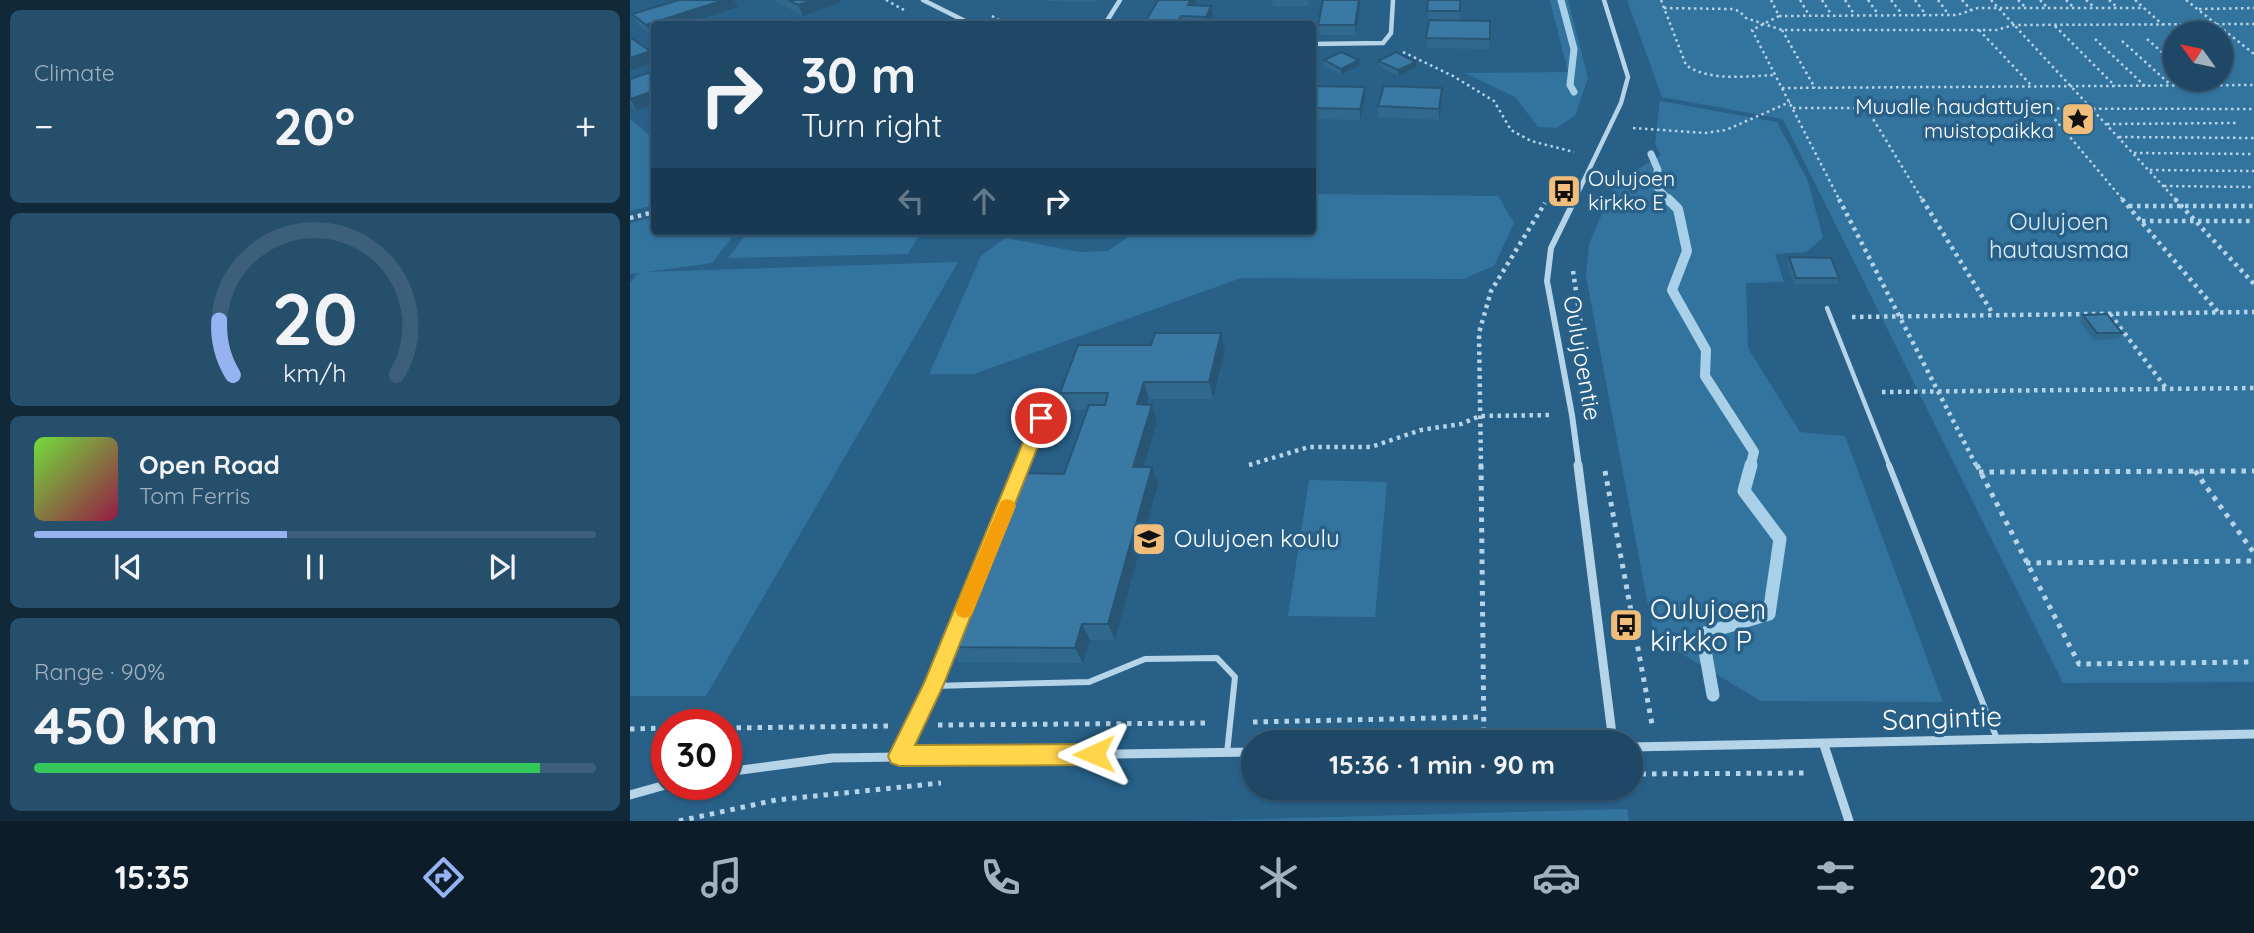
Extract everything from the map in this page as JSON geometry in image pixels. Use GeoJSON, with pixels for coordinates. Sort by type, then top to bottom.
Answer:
{"type":"FeatureCollection","features":[{"type":"Feature","properties":{"kind":"street"},"geometry":{"type":"LineString","coordinates":[[923,0],[965,21]]}},
{"type":"Feature","properties":{"kind":"street"},"geometry":{"type":"LineString","coordinates":[[1107,21],[1120,0]]}},
{"type":"Feature","properties":{"kind":"street"},"geometry":{"type":"LineString","coordinates":[[1316,44],[1383,43],[1391,33],[1393,0]]}},
{"type":"Feature","properties":{"kind":"street","name":"Oulujoentie"},"geometry":{"type":"LineString","coordinates":[[1604,0],[1628,77],[1621,103],[1551,248],[1547,281],[1572,415],[1611,730]]}},
{"type":"Feature","properties":{"kind":"street","name":"Sangintie"},"geometry":{"type":"LineString","coordinates":[[1643,747],[2254,734]]}},
{"type":"Feature","properties":{"kind":"street"},"geometry":{"type":"LineString","coordinates":[[1824,745],[1849,821]]}},
{"type":"Feature","properties":{"kind":"street"},"geometry":{"type":"LineString","coordinates":[[742,770],[832,758],[1241,752]]}},
{"type":"Feature","properties":{"kind":"street"},"geometry":{"type":"LineString","coordinates":[[630,795],[651,789]]}},
{"type":"Feature","properties":{"kind":"lane"},"geometry":{"type":"LineString","coordinates":[[1827,308],[1997,738]]}},
{"type":"Feature","properties":{"kind":"lane"},"geometry":{"type":"LineString","coordinates":[[1016,484],[1041,418]]}},
{"type":"Feature","properties":{"kind":"lane"},"geometry":{"type":"LineString","coordinates":[[899,756],[954,636]]}},
{"type":"Feature","properties":{"kind":"lane"},"geometry":{"type":"LineString","coordinates":[[933,686],[1089,682],[1144,659],[1217,658],[1235,677],[1227,752]]}},
{"type":"Feature","properties":{"kind":"path"},"geometry":{"type":"LineString","coordinates":[[1661,0],[1686,65],[1691,71],[1703,74],[1775,75]]}},
{"type":"Feature","properties":{"kind":"path"},"geometry":{"type":"LineString","coordinates":[[1771,0],[1779,16]]}},
{"type":"Feature","properties":{"kind":"path"},"geometry":{"type":"LineString","coordinates":[[1800,0],[1809,15]]}},
{"type":"Feature","properties":{"kind":"path"},"geometry":{"type":"LineString","coordinates":[[1822,0],[1832,15]]}},
{"type":"Feature","properties":{"kind":"path"},"geometry":{"type":"LineString","coordinates":[[1845,0],[1855,15]]}},
{"type":"Feature","properties":{"kind":"path"},"geometry":{"type":"LineString","coordinates":[[1868,0],[1879,15]]}},
{"type":"Feature","properties":{"kind":"path"},"geometry":{"type":"LineString","coordinates":[[1891,0],[1902,15]]}},
{"type":"Feature","properties":{"kind":"path"},"geometry":{"type":"LineString","coordinates":[[1915,0],[1926,15]]}},
{"type":"Feature","properties":{"kind":"path"},"geometry":{"type":"LineString","coordinates":[[1938,0],[1949,15]]}},
{"type":"Feature","properties":{"kind":"path"},"geometry":{"type":"LineString","coordinates":[[1962,0],[1971,10]]}},
{"type":"Feature","properties":{"kind":"path"},"geometry":{"type":"LineString","coordinates":[[1991,0],[2254,284]]}},
{"type":"Feature","properties":{"kind":"path"},"geometry":{"type":"LineString","coordinates":[[2018,0],[2027,8]]}},
{"type":"Feature","properties":{"kind":"path"},"geometry":{"type":"LineString","coordinates":[[2040,0],[2049,8]]}},
{"type":"Feature","properties":{"kind":"path"},"geometry":{"type":"LineString","coordinates":[[2066,0],[2075,8]]}},
{"type":"Feature","properties":{"kind":"path"},"geometry":{"type":"LineString","coordinates":[[2086,0],[2095,8]]}},
{"type":"Feature","properties":{"kind":"path"},"geometry":{"type":"LineString","coordinates":[[2109,0],[2119,8]]}},
{"type":"Feature","properties":{"kind":"path"},"geometry":{"type":"LineString","coordinates":[[2135,0],[2163,25]]}},
{"type":"Feature","properties":{"kind":"path"},"geometry":{"type":"LineString","coordinates":[[2186,0],[2213,21]]}},
{"type":"Feature","properties":{"kind":"path"},"geometry":{"type":"LineString","coordinates":[[1664,8],[1731,9],[1762,25],[1782,30],[1996,30],[2014,25],[2163,25]]}},
{"type":"Feature","properties":{"kind":"path"},"geometry":{"type":"LineString","coordinates":[[2144,8],[1999,8],[1949,15],[1779,16],[1752,30],[2079,664],[2254,662]]}},
{"type":"Feature","properties":{"kind":"path"},"geometry":{"type":"LineString","coordinates":[[2198,9],[2254,8]]}},
{"type":"Feature","properties":{"kind":"path"},"geometry":{"type":"LineString","coordinates":[[989,15],[999,20],[1017,21]]}},
{"type":"Feature","properties":{"kind":"path"},"geometry":{"type":"LineString","coordinates":[[2233,24],[2254,24]]}},
{"type":"Feature","properties":{"kind":"path"},"geometry":{"type":"LineString","coordinates":[[2054,26],[2115,86]]}},
{"type":"Feature","properties":{"kind":"path"},"geometry":{"type":"LineString","coordinates":[[1782,30],[1815,88]]}},
{"type":"Feature","properties":{"kind":"path"},"geometry":{"type":"LineString","coordinates":[[1978,30],[2031,86]]}},
{"type":"Feature","properties":{"kind":"path"},"geometry":{"type":"LineString","coordinates":[[2233,37],[2254,54]]}},
{"type":"Feature","properties":{"kind":"path"},"geometry":{"type":"LineString","coordinates":[[2147,39],[2163,53]]}},
{"type":"Feature","properties":{"kind":"path"},"geometry":{"type":"LineString","coordinates":[[2095,40],[2145,86]]}},
{"type":"Feature","properties":{"kind":"path"},"geometry":{"type":"LineString","coordinates":[[2122,41],[2163,78]]}},
{"type":"Feature","properties":{"kind":"path"},"geometry":{"type":"LineString","coordinates":[[1383,43],[1453,76],[1494,101],[1511,130],[1521,136],[1577,152],[1569,164]]}},
{"type":"Feature","properties":{"kind":"path"},"geometry":{"type":"LineString","coordinates":[[1782,88],[2163,85]]}},
{"type":"Feature","properties":{"kind":"path"},"geometry":{"type":"LineString","coordinates":[[2233,85],[2254,87]]}},
{"type":"Feature","properties":{"kind":"path"},"geometry":{"type":"LineString","coordinates":[[1627,131],[1635,126],[1705,133],[1726,130],[1777,110],[1790,102]]}},
{"type":"Feature","properties":{"kind":"path"},"geometry":{"type":"LineString","coordinates":[[1793,108],[2254,109]]}},
{"type":"Feature","properties":{"kind":"path"},"geometry":{"type":"LineString","coordinates":[[1867,109],[1994,315]]}},
{"type":"Feature","properties":{"kind":"path"},"geometry":{"type":"LineString","coordinates":[[2047,110],[2219,313]]}},
{"type":"Feature","properties":{"kind":"path"},"geometry":{"type":"LineString","coordinates":[[2106,124],[2238,123]]}},
{"type":"Feature","properties":{"kind":"path"},"geometry":{"type":"LineString","coordinates":[[2118,137],[2254,138]]}},
{"type":"Feature","properties":{"kind":"path"},"geometry":{"type":"LineString","coordinates":[[2133,153],[2254,153]]}},
{"type":"Feature","properties":{"kind":"path"},"geometry":{"type":"LineString","coordinates":[[2149,170],[2254,170]]}},
{"type":"Feature","properties":{"kind":"path"},"geometry":{"type":"LineString","coordinates":[[2164,186],[2254,187]]}},
{"type":"Feature","properties":{"kind":"path"},"geometry":{"type":"LineString","coordinates":[[1484,730],[1479,333],[1492,291],[1548,198]]}},
{"type":"Feature","properties":{"kind":"path"},"geometry":{"type":"LineString","coordinates":[[2128,206],[2254,206]]}},
{"type":"Feature","properties":{"kind":"path"},"geometry":{"type":"LineString","coordinates":[[630,218],[651,213]]}},
{"type":"Feature","properties":{"kind":"path"},"geometry":{"type":"LineString","coordinates":[[2141,221],[2254,221]]}},
{"type":"Feature","properties":{"kind":"path"},"geometry":{"type":"LineString","coordinates":[[1575,262],[1573,272],[1583,337]]}},
{"type":"Feature","properties":{"kind":"path"},"geometry":{"type":"LineString","coordinates":[[1830,317],[2254,312]]}},
{"type":"Feature","properties":{"kind":"path"},"geometry":{"type":"LineString","coordinates":[[2110,314],[2166,389]]}},
{"type":"Feature","properties":{"kind":"path"},"geometry":{"type":"LineString","coordinates":[[1860,392],[2254,388]]}},
{"type":"Feature","properties":{"kind":"path"},"geometry":{"type":"LineString","coordinates":[[1249,465],[1309,447],[1371,447],[1421,430],[1461,424],[1480,416],[1572,415]]}},
{"type":"Feature","properties":{"kind":"path"},"geometry":{"type":"LineString","coordinates":[[1605,468],[1661,774]]}},
{"type":"Feature","properties":{"kind":"path"},"geometry":{"type":"LineString","coordinates":[[2195,471],[2254,553]]}},
{"type":"Feature","properties":{"kind":"path"},"geometry":{"type":"LineString","coordinates":[[1979,472],[2254,471]]}},
{"type":"Feature","properties":{"kind":"path"},"geometry":{"type":"LineString","coordinates":[[2026,563],[2254,561]]}},
{"type":"Feature","properties":{"kind":"path"},"geometry":{"type":"LineString","coordinates":[[742,728],[1230,723],[1483,717]]}},
{"type":"Feature","properties":{"kind":"path"},"geometry":{"type":"LineString","coordinates":[[630,729],[651,728]]}},
{"type":"Feature","properties":{"kind":"path"},"geometry":{"type":"LineString","coordinates":[[1643,774],[1834,772]]}},
{"type":"Feature","properties":{"kind":"path"},"geometry":{"type":"LineString","coordinates":[[679,821],[720,809],[822,792],[948,782]]}},
{"type":"Feature","properties":{"kind":"green space"},"geometry":{"type":"Polygon","coordinates":[[[1550,0],[1568,0],[1588,78],[1575,116],[1556,128],[1538,127],[1515,97],[1465,73],[1568,72],[1550,0]]]}},
{"type":"Feature","properties":{"kind":"green space","name":"Oulujoen hautausmaa"},"geometry":{"type":"Polygon","coordinates":[[[1627,0],[2254,0],[2254,682],[2063,683],[1783,119],[1662,97],[1627,0]]]}},
{"type":"Feature","properties":{"kind":"green space"},"geometry":{"type":"Polygon","coordinates":[[[1660,101],[1777,122],[1808,181],[1823,238],[1806,252],[1775,254],[1784,282],[1746,283],[1748,348],[1800,432],[1845,436],[1943,702],[1761,701],[1654,637],[1586,276],[1589,244],[1619,175],[1632,173],[1661,155],[1655,144],[1660,101]]]}},
{"type":"Feature","properties":{"kind":"green space"},"geometry":{"type":"Polygon","coordinates":[[[630,119],[651,136],[651,206],[630,211],[630,119]]]}},
{"type":"Feature","properties":{"kind":"green space"},"geometry":{"type":"Polygon","coordinates":[[[1316,194],[1498,196],[1514,223],[1494,266],[1463,279],[1241,278],[974,374],[929,374],[981,256],[1005,238],[1080,252],[1108,251],[1131,235],[1316,235],[1316,194]]]}},
{"type":"Feature","properties":{"kind":"green space"},"geometry":{"type":"Polygon","coordinates":[[[651,218],[651,235],[734,235],[712,263],[646,272],[958,262],[706,696],[630,696],[630,283],[638,273],[630,274],[630,223],[651,218]]]}},
{"type":"Feature","properties":{"kind":"green space"},"geometry":{"type":"Polygon","coordinates":[[[746,235],[919,235],[908,254],[728,258],[746,235]]]}},
{"type":"Feature","properties":{"kind":"green space"},"geometry":{"type":"Polygon","coordinates":[[[1309,480],[1387,482],[1375,617],[1288,616],[1309,480]]]}},
{"type":"Feature","properties":{"kind":"green space"},"geometry":{"type":"Polygon","coordinates":[[[1627,809],[1629,821],[1189,821],[1627,809]]]}},
{"type":"Feature","properties":{"kind":"building"},"geometry":{"type":"Polygon","coordinates":[[[679,0],[724,0],[651,21],[646,25],[632,14],[679,0]]]}},
{"type":"Feature","properties":{"kind":"building"},"geometry":{"type":"Polygon","coordinates":[[[788,0],[813,0],[798,5],[788,0]]]}},
{"type":"Feature","properties":{"kind":"building"},"geometry":{"type":"Polygon","coordinates":[[[1158,0],[1190,0],[1188,5],[1211,6],[1206,17],[1181,16],[1178,21],[1146,21],[1158,0]]]}},
{"type":"Feature","properties":{"kind":"building"},"geometry":{"type":"Polygon","coordinates":[[[1323,0],[1359,0],[1355,25],[1318,25],[1323,0]]]}},
{"type":"Feature","properties":{"kind":"building"},"geometry":{"type":"Polygon","coordinates":[[[1428,0],[1460,0],[1460,11],[1427,11],[1428,0]]]}},
{"type":"Feature","properties":{"kind":"building"},"geometry":{"type":"Polygon","coordinates":[[[1429,20],[1490,21],[1490,39],[1426,38],[1429,20]]]}},
{"type":"Feature","properties":{"kind":"building"},"geometry":{"type":"Polygon","coordinates":[[[630,37],[650,51],[630,58],[630,37]]]}},
{"type":"Feature","properties":{"kind":"building"},"geometry":{"type":"Polygon","coordinates":[[[1341,52],[1359,60],[1341,69],[1324,60],[1341,52]]]}},
{"type":"Feature","properties":{"kind":"building"},"geometry":{"type":"Polygon","coordinates":[[[1396,52],[1416,62],[1398,70],[1378,61],[1396,52]]]}},
{"type":"Feature","properties":{"kind":"building"},"geometry":{"type":"Polygon","coordinates":[[[651,72],[651,92],[630,99],[630,79],[651,72]]]}},
{"type":"Feature","properties":{"kind":"building"},"geometry":{"type":"Polygon","coordinates":[[[1316,86],[1365,87],[1360,109],[1316,108],[1316,86]]]}},
{"type":"Feature","properties":{"kind":"building"},"geometry":{"type":"Polygon","coordinates":[[[1384,86],[1442,88],[1439,109],[1378,106],[1384,86]]]}},
{"type":"Feature","properties":{"kind":"building"},"geometry":{"type":"Polygon","coordinates":[[[1789,257],[1831,258],[1839,278],[1796,278],[1789,257]]]}},
{"type":"Feature","properties":{"kind":"building"},"geometry":{"type":"Polygon","coordinates":[[[2107,314],[2122,333],[2097,333],[2083,315],[2107,314]]]}},
{"type":"Feature","properties":{"kind":"building"},"geometry":{"type":"Polygon","coordinates":[[[1155,333],[1221,333],[1209,382],[1144,382],[1137,404],[1152,405],[1133,467],[1152,467],[1108,624],[1082,624],[1075,648],[947,647],[1018,473],[1064,474],[1089,405],[1105,405],[1108,393],[1060,393],[1078,345],[1151,345],[1155,333]]]}},
{"type":"Feature","properties":{"kind":"waterway"},"geometry":{"type":"LineString","coordinates":[[1561,0],[1574,49],[1570,85],[1574,92]]}},
{"type":"Feature","properties":{"kind":"waterway"},"geometry":{"type":"LineString","coordinates":[[1651,154],[1658,170],[1652,182],[1670,201]]}},
{"type":"Feature","properties":{"kind":"waterway"},"geometry":{"type":"LineString","coordinates":[[1670,201],[1678,209],[1687,251],[1672,290],[1706,350],[1705,376],[1754,452],[1750,467]]}},
{"type":"Feature","properties":{"kind":"waterway"},"geometry":{"type":"LineString","coordinates":[[1713,695],[1702,634],[1769,614],[1780,539],[1744,491],[1751,465]]}},
{"type":"Feature","properties":{"kind":"slow traffic"},"geometry":{"type":"LineString","coordinates":[[964,610],[1007,506]]}},
{"type":"Feature","properties":{"kind":"place","name":"Muualle haudattujen muistopaikka"},"geometry":{"type":"Point","coordinates":[2078,119]}},
{"type":"Feature","properties":{"kind":"place","name":"Oulujoen kirkko E"},"geometry":{"type":"Point","coordinates":[1564,191]}},
{"type":"Feature","properties":{"kind":"place","name":"Oulujoen koulu"},"geometry":{"type":"Point","coordinates":[1149,539]}},
{"type":"Feature","properties":{"kind":"place","name":"Oulujoen kirkko P"},"geometry":{"type":"Point","coordinates":[1626,625]}},
{"type":"Feature","properties":{"kind":"route"},"geometry":{"type":"LineString","coordinates":[[1041,418],[933,686],[899,756],[1094,754]]}}]}
